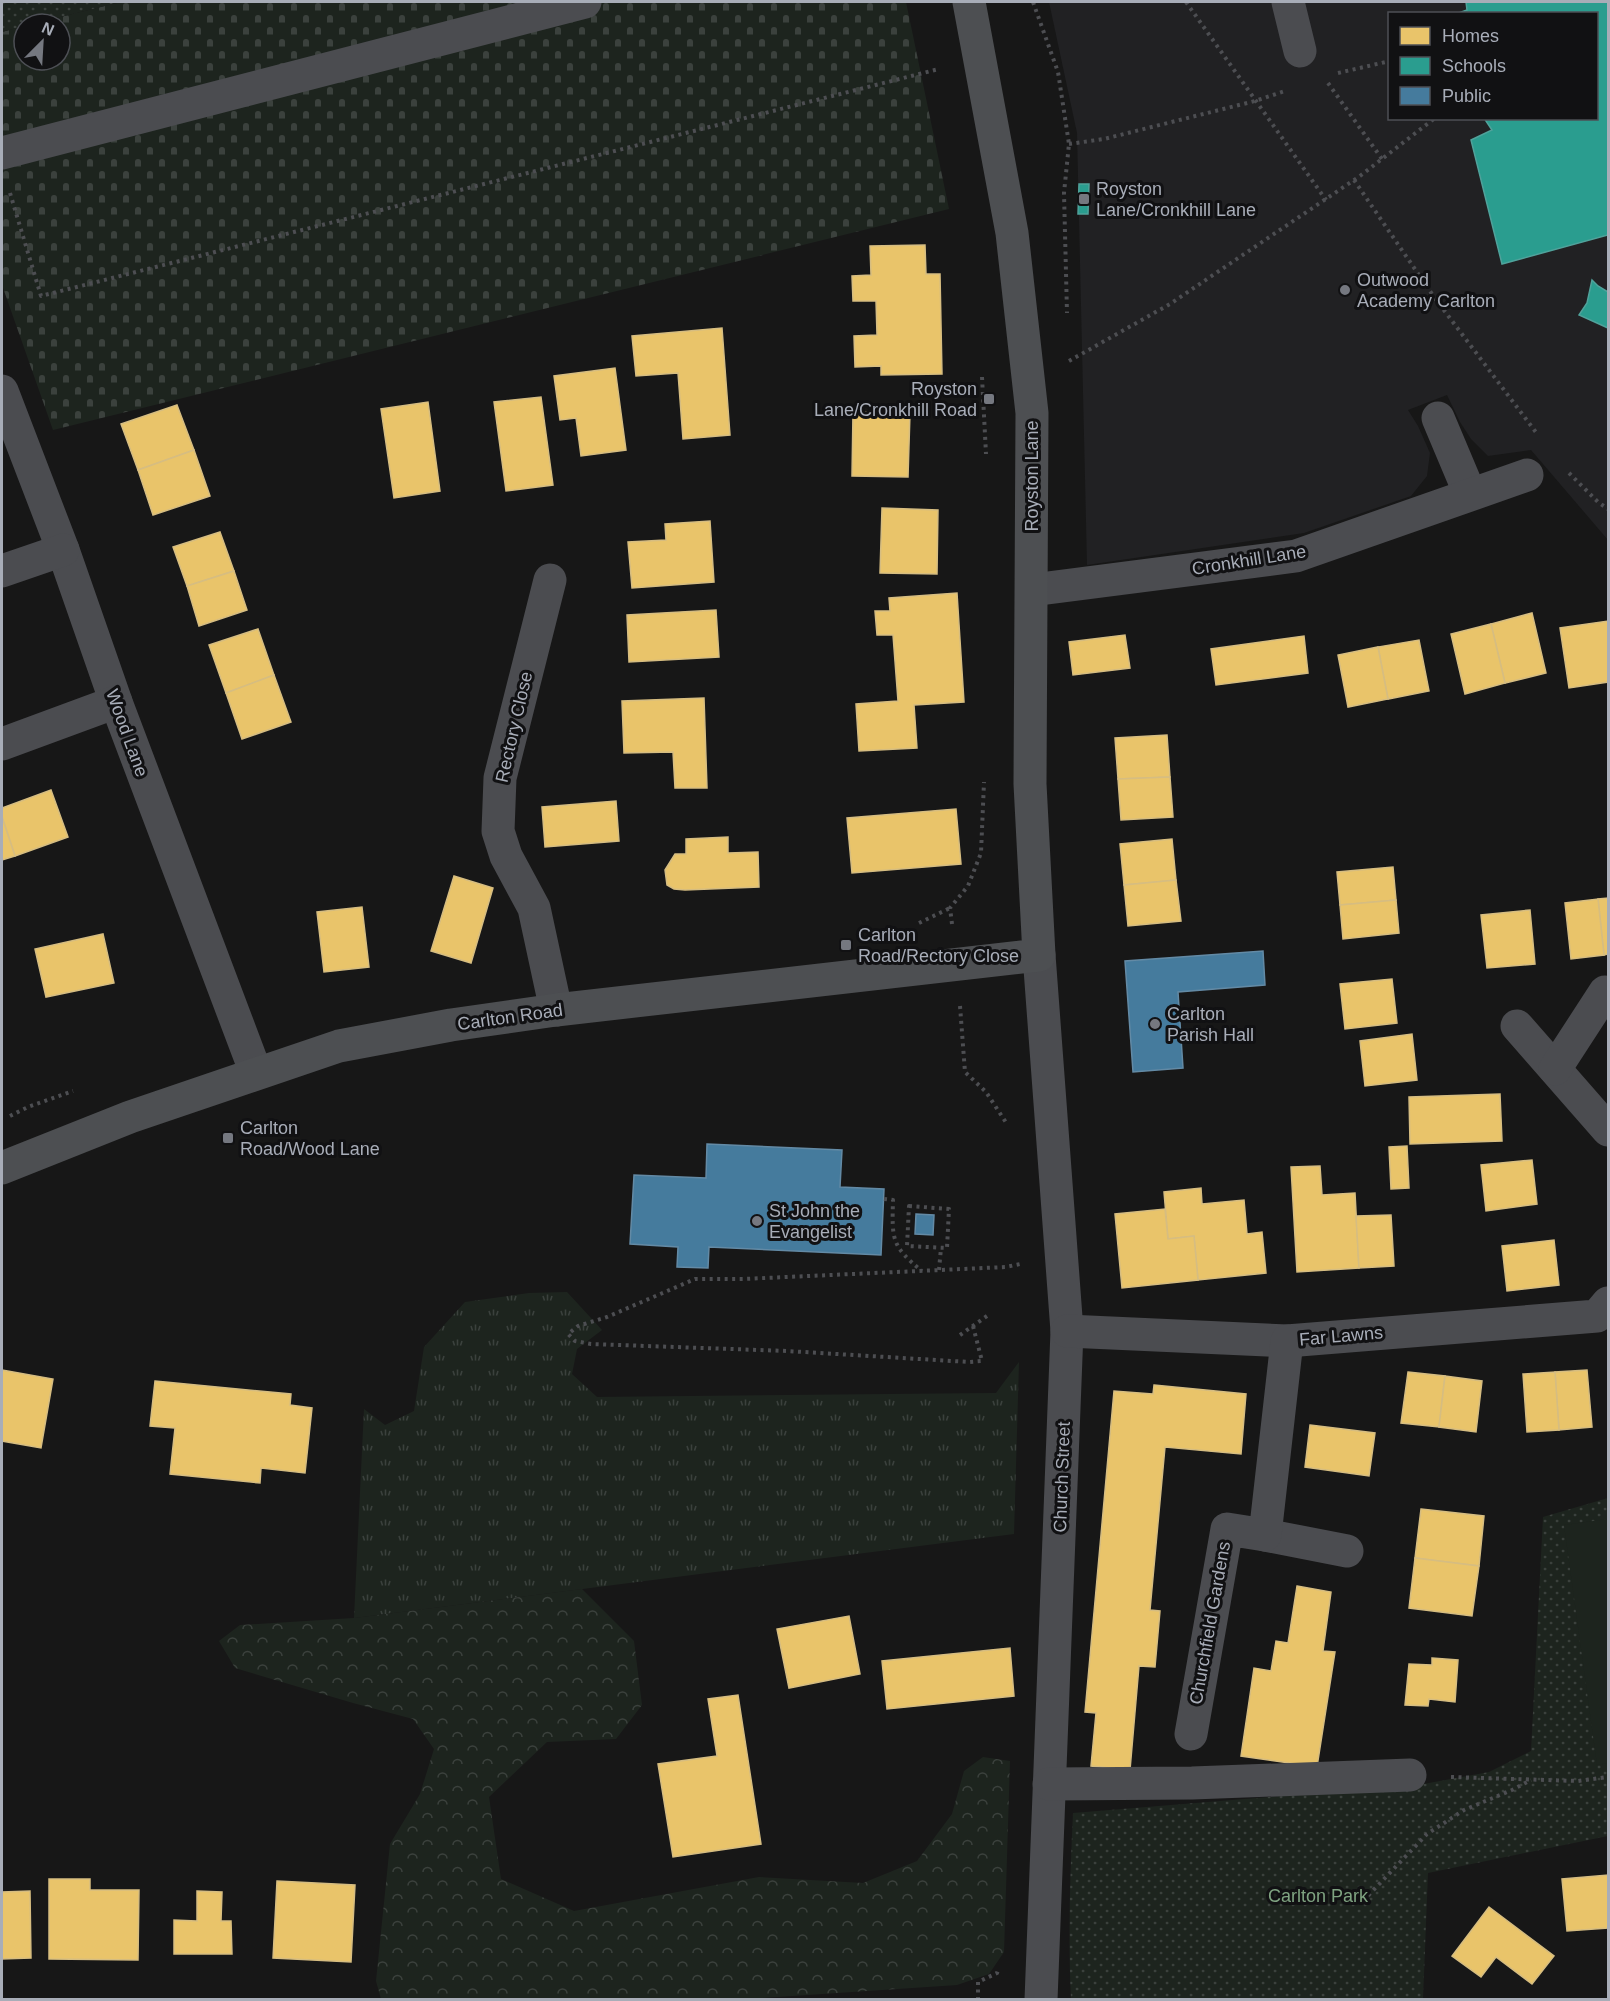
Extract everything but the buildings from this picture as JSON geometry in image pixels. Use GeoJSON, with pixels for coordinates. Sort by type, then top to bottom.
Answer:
{"type":"FeatureCollection","features":[{"type":"Feature","properties":{"kind":"main road","name":"Royston Lane"},"geometry":{"type":"LineString","coordinates":[[969,2],[1012,233],[1032,413],[1030,783],[1039,955]]}},
{"type":"Feature","properties":{"kind":"main road","name":"Carlton Road"},"geometry":{"type":"LineString","coordinates":[[2,1168],[130,1117],[339,1046],[451,1025],[556,1010],[1039,955]]}},
{"type":"Feature","properties":{"kind":"street"},"geometry":{"type":"LineString","coordinates":[[2,153],[585,2]]}},
{"type":"Feature","properties":{"kind":"street"},"geometry":{"type":"LineString","coordinates":[[1288,2],[1300,51]]}},
{"type":"Feature","properties":{"kind":"street","name":"Wood Lane"},"geometry":{"type":"LineString","coordinates":[[2,391],[256,1073]]}},
{"type":"Feature","properties":{"kind":"street"},"geometry":{"type":"LineString","coordinates":[[1438,418],[1470,494]]}},
{"type":"Feature","properties":{"kind":"street","name":"Cronkhill Lane"},"geometry":{"type":"LineString","coordinates":[[1032,590],[1296,556],[1527,475]]}},
{"type":"Feature","properties":{"kind":"street"},"geometry":{"type":"LineString","coordinates":[[2,571],[63,550]]}},
{"type":"Feature","properties":{"kind":"street","name":"Rectory Close"},"geometry":{"type":"LineString","coordinates":[[550,580],[500,778],[498,831],[506,856],[534,909],[556,1010]]}},
{"type":"Feature","properties":{"kind":"street"},"geometry":{"type":"LineString","coordinates":[[2,744],[116,702]]}},
{"type":"Feature","properties":{"kind":"street","name":"Church Street"},"geometry":{"type":"LineString","coordinates":[[1039,955],[1068,1331],[1041,2000]]}},
{"type":"Feature","properties":{"kind":"street"},"geometry":{"type":"LineString","coordinates":[[1555,1069],[1605,992]]}},
{"type":"Feature","properties":{"kind":"street"},"geometry":{"type":"LineString","coordinates":[[1517,1026],[1608,1130]]}},
{"type":"Feature","properties":{"kind":"street","name":"Far Lawns"},"geometry":{"type":"LineString","coordinates":[[1068,1331],[1287,1341],[1597,1316],[1608,1303]]}},
{"type":"Feature","properties":{"kind":"street"},"geometry":{"type":"LineString","coordinates":[[1287,1341],[1265,1535],[1347,1551]]}},
{"type":"Feature","properties":{"kind":"street","name":"Churchfield Gardens"},"geometry":{"type":"LineString","coordinates":[[1191,1734],[1227,1529],[1265,1535]]}},
{"type":"Feature","properties":{"kind":"street"},"geometry":{"type":"LineString","coordinates":[[1049,1784],[1192,1783],[1410,1775]]}},
{"type":"Feature","properties":{"kind":"path"},"geometry":{"type":"LineString","coordinates":[[1186,2],[1326,200]]}},
{"type":"Feature","properties":{"kind":"path"},"geometry":{"type":"LineString","coordinates":[[8,188],[41,296],[979,59]]}},
{"type":"Feature","properties":{"kind":"path"},"geometry":{"type":"LineString","coordinates":[[1330,75],[1388,60]]}},
{"type":"Feature","properties":{"kind":"path"},"geometry":{"type":"LineString","coordinates":[[1324,77],[1382,159]]}},
{"type":"Feature","properties":{"kind":"path"},"geometry":{"type":"LineString","coordinates":[[1069,144],[1104,139],[1255,101],[1294,88]]}},
{"type":"Feature","properties":{"kind":"path"},"geometry":{"type":"LineString","coordinates":[[1029,384],[1170,304],[1326,200],[1433,120]]}},
{"type":"Feature","properties":{"kind":"path"},"geometry":{"type":"LineString","coordinates":[[1354,180],[1434,297],[1540,437]]}},
{"type":"Feature","properties":{"kind":"path"},"geometry":{"type":"LineString","coordinates":[[1563,465],[1591,495],[1608,509]]}},
{"type":"Feature","properties":{"kind":"path"},"geometry":{"type":"LineString","coordinates":[[884,1198],[893,1200],[894,1232],[901,1252],[923,1271]]}},
{"type":"Feature","properties":{"kind":"path"},"geometry":{"type":"LineString","coordinates":[[909,1206],[949,1209],[947,1248],[941,1248],[907,1246],[909,1206]]}},
{"type":"Feature","properties":{"kind":"path"},"geometry":{"type":"LineString","coordinates":[[939,1270],[941,1248]]}},
{"type":"Feature","properties":{"kind":"path"},"geometry":{"type":"LineString","coordinates":[[973,1326],[982,1361],[787,1350],[591,1344],[575,1341],[568,1334],[578,1326],[607,1317],[695,1279],[743,1279],[1006,1267],[1062,1256]]}},
{"type":"Feature","properties":{"kind":"path"},"geometry":{"type":"LineString","coordinates":[[960,1335],[987,1316]]}},
{"type":"Feature","properties":{"kind":"path"},"geometry":{"type":"LineString","coordinates":[[1410,1775],[1578,1781],[1608,1778]]}},
{"type":"Feature","properties":{"kind":"path"},"geometry":{"type":"LineString","coordinates":[[1363,1901],[1427,1834],[1464,1810],[1531,1780]]}},
{"type":"Feature","properties":{"kind":"shaded area","name":"Outwood Academy Carlton"},"geometry":{"type":"Polygon","coordinates":[[[1049,2],[1608,2],[1608,540],[1531,450],[1488,456],[1471,439],[1447,395],[1408,410],[1430,453],[1427,476],[1411,496],[1304,533],[1087,565],[1077,133],[1049,2]]]}},
{"type":"Feature","properties":{"kind":"green space"},"geometry":{"type":"Polygon","coordinates":[[[2,2],[121,2],[72,14],[72,12],[12,12],[12,29],[2,32],[2,2]]]}},
{"type":"Feature","properties":{"kind":"green space"},"geometry":{"type":"Polygon","coordinates":[[[121,2],[906,2],[949,209],[53,430],[2,285],[2,32],[12,29],[12,72],[72,72],[72,14],[121,2]]]}},
{"type":"Feature","properties":{"kind":"green space"},"geometry":{"type":"Polygon","coordinates":[[[567,1292],[602,1330],[577,1349],[572,1374],[597,1397],[996,1393],[1019,1362],[1014,1534],[354,1618],[364,1409],[385,1425],[414,1411],[424,1347],[465,1302],[529,1293],[567,1292]]]}},
{"type":"Feature","properties":{"kind":"green space","name":"Carlton Park"},"geometry":{"type":"Polygon","coordinates":[[[1608,1498],[1608,1836],[1428,1873],[1423,1999],[1071,2000],[1070,1906],[1073,1813],[1418,1785],[1489,1772],[1531,1751],[1543,1517],[1608,1498]]]}},
{"type":"Feature","properties":{"kind":"green space"},"geometry":{"type":"Polygon","coordinates":[[[1608,1519],[1608,1763],[1597,1765],[1564,1525],[1608,1519]]]}},
{"type":"Feature","properties":{"kind":"green space"},"geometry":{"type":"Polygon","coordinates":[[[582,1589],[634,1641],[642,1705],[616,1739],[547,1742],[489,1797],[501,1879],[574,1911],[759,1877],[863,1883],[917,1861],[952,1814],[964,1771],[983,1757],[1010,1761],[1004,1952],[989,1974],[957,1985],[733,2000],[381,1999],[376,1981],[390,1844],[420,1794],[434,1749],[413,1719],[235,1668],[219,1641],[240,1625],[354,1618],[582,1589]]]}},
{"type":"Feature","properties":{"kind":"place","name":"Royston Lane/Cronkhill Lane"},"geometry":{"type":"Point","coordinates":[1084,199]}},
{"type":"Feature","properties":{"kind":"place","name":"Outwood Academy Carlton"},"geometry":{"type":"Point","coordinates":[1345,290]}},
{"type":"Feature","properties":{"kind":"place","name":"Royston Lane/Cronkhill Road"},"geometry":{"type":"Point","coordinates":[989,399]}},
{"type":"Feature","properties":{"kind":"place","name":"Carlton Road/Rectory Close"},"geometry":{"type":"Point","coordinates":[846,945]}},
{"type":"Feature","properties":{"kind":"place","name":"Carlton Parish Hall"},"geometry":{"type":"Point","coordinates":[1155,1024]}},
{"type":"Feature","properties":{"kind":"place","name":"Carlton Road/Wood Lane"},"geometry":{"type":"Point","coordinates":[228,1138]}},
{"type":"Feature","properties":{"kind":"place","name":"St John the Evangelist"},"geometry":{"type":"Point","coordinates":[757,1221]}}]}
